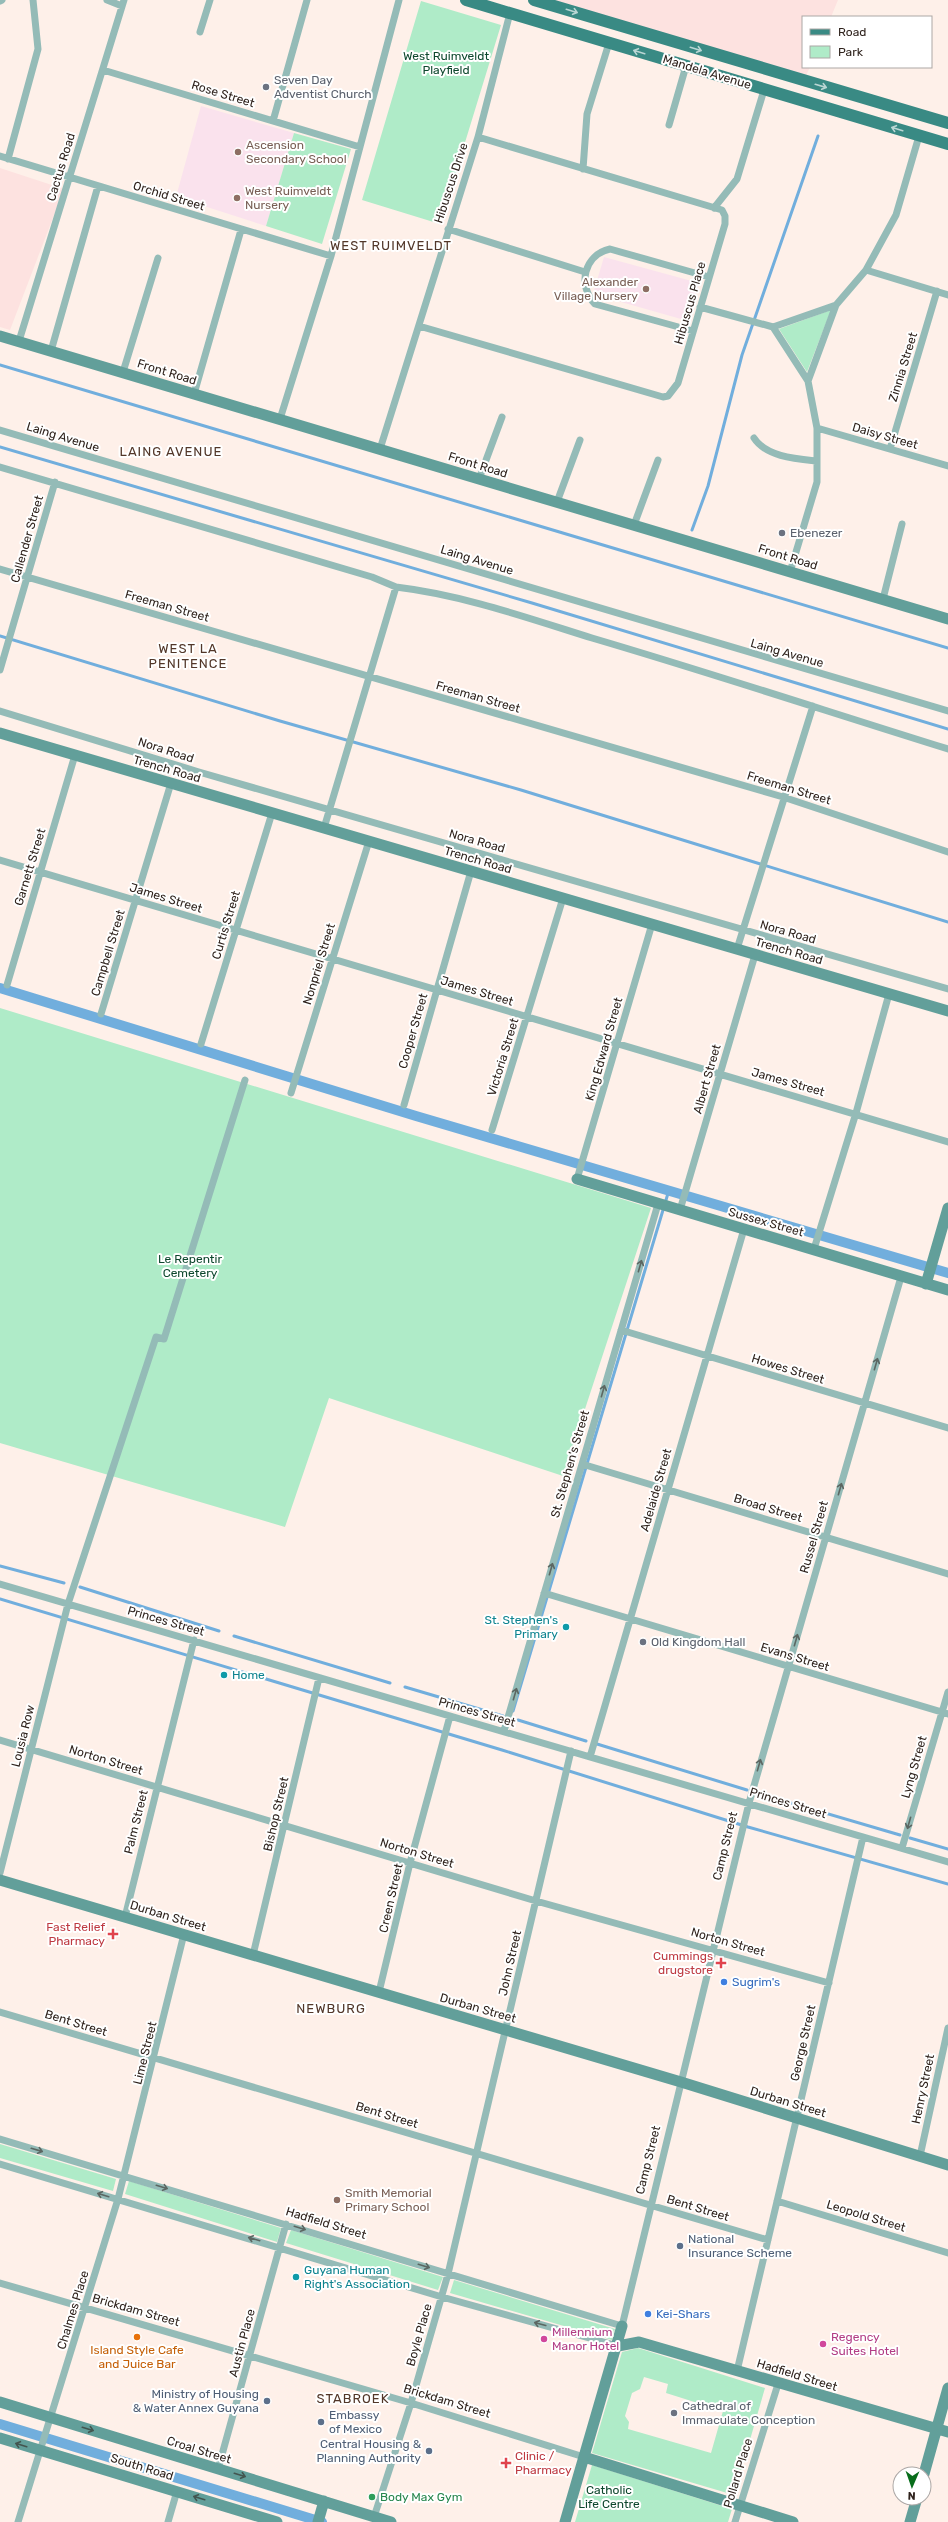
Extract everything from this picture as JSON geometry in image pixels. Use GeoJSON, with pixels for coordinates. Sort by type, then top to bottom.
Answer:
{"type":"FeatureCollection","features":[{"type":"Feature","properties":{"kind":"main road","name":"Mandela Avenue"},"geometry":{"type":"LineString","coordinates":[[466,0],[948,144]]}},
{"type":"Feature","properties":{"kind":"main road"},"geometry":{"type":"LineString","coordinates":[[534,0],[948,123]]}},
{"type":"Feature","properties":{"kind":"street"},"geometry":{"type":"LineString","coordinates":[[8,159],[38,49],[36,10],[33,0]]}},
{"type":"Feature","properties":{"kind":"street"},"geometry":{"type":"LineString","coordinates":[[107,0],[123,3]]}},
{"type":"Feature","properties":{"kind":"street"},"geometry":{"type":"LineString","coordinates":[[200,32],[210,0]]}},
{"type":"Feature","properties":{"kind":"street"},"geometry":{"type":"LineString","coordinates":[[273,120],[307,0]]}},
{"type":"Feature","properties":{"kind":"street"},"geometry":{"type":"LineString","coordinates":[[280,419],[332,256],[399,0]]}},
{"type":"Feature","properties":{"kind":"street","name":"Cactus Road"},"geometry":{"type":"LineString","coordinates":[[19,341],[123,3]]}},
{"type":"Feature","properties":{"kind":"street","name":"Hibuscus Drive"},"geometry":{"type":"LineString","coordinates":[[380,449],[478,137],[510,13]]}},
{"type":"Feature","properties":{"kind":"street"},"geometry":{"type":"LineString","coordinates":[[583,169],[587,114],[609,43]]}},
{"type":"Feature","properties":{"kind":"street"},"geometry":{"type":"LineString","coordinates":[[669,125],[686,66]]}},
{"type":"Feature","properties":{"kind":"street","name":"Rose Street"},"geometry":{"type":"LineString","coordinates":[[103,70],[360,147]]}},
{"type":"Feature","properties":{"kind":"street"},"geometry":{"type":"LineString","coordinates":[[478,137],[714,208],[737,179],[764,90]]}},
{"type":"Feature","properties":{"kind":"street"},"geometry":{"type":"LineString","coordinates":[[808,381],[836,305],[866,270],[896,214],[919,136]]}},
{"type":"Feature","properties":{"kind":"street","name":"Orchid Street"},"geometry":{"type":"LineString","coordinates":[[0,156],[241,230],[332,256]]}},
{"type":"Feature","properties":{"kind":"street"},"geometry":{"type":"LineString","coordinates":[[51,351],[98,186]]}},
{"type":"Feature","properties":{"kind":"street","name":"Hibuscus Place"},"geometry":{"type":"LineString","coordinates":[[419,326],[663,397],[668,396],[678,383],[725,224],[724,213],[722,210],[714,208]]}},
{"type":"Feature","properties":{"kind":"street"},"geometry":{"type":"LineString","coordinates":[[448,229],[585,272]]}},
{"type":"Feature","properties":{"kind":"street"},"geometry":{"type":"LineString","coordinates":[[194,394],[241,230]]}},
{"type":"Feature","properties":{"kind":"street"},"geometry":{"type":"LineString","coordinates":[[693,331],[595,304],[586,292],[585,272],[592,258],[599,252],[610,249],[709,277]]}},
{"type":"Feature","properties":{"kind":"street"},"geometry":{"type":"LineString","coordinates":[[123,372],[158,258]]}},
{"type":"Feature","properties":{"kind":"street"},"geometry":{"type":"LineString","coordinates":[[866,270],[948,295]]}},
{"type":"Feature","properties":{"kind":"street","name":"Zinnia Street"},"geometry":{"type":"LineString","coordinates":[[890,449],[937,292]]}},
{"type":"Feature","properties":{"kind":"street"},"geometry":{"type":"LineString","coordinates":[[700,307],[773,327],[836,305]]}},
{"type":"Feature","properties":{"kind":"street"},"geometry":{"type":"LineString","coordinates":[[773,327],[808,381],[816,428],[816,482],[790,572]]}},
{"type":"Feature","properties":{"kind":"street","name":"Front Road"},"geometry":{"type":"LineString","coordinates":[[0,336],[948,619]]}},
{"type":"Feature","properties":{"kind":"street"},"geometry":{"type":"LineString","coordinates":[[479,478],[502,417]]}},
{"type":"Feature","properties":{"kind":"street","name":"Daisy Street"},"geometry":{"type":"LineString","coordinates":[[816,428],[948,466]]}},
{"type":"Feature","properties":{"kind":"street","name":"Laing Avenue"},"geometry":{"type":"LineString","coordinates":[[0,430],[948,711]]}},
{"type":"Feature","properties":{"kind":"street"},"geometry":{"type":"LineString","coordinates":[[754,438],[757,443],[772,452],[817,461]]}},
{"type":"Feature","properties":{"kind":"street"},"geometry":{"type":"LineString","coordinates":[[557,502],[580,440]]}},
{"type":"Feature","properties":{"kind":"street"},"geometry":{"type":"LineString","coordinates":[[634,525],[658,460]]}},
{"type":"Feature","properties":{"kind":"street"},"geometry":{"type":"LineString","coordinates":[[0,467],[55,482],[372,577],[396,587],[430,592],[479,604],[813,706],[948,749]]}},
{"type":"Feature","properties":{"kind":"street","name":"Callender Street"},"geometry":{"type":"LineString","coordinates":[[0,670],[55,482]]}},
{"type":"Feature","properties":{"kind":"street"},"geometry":{"type":"LineString","coordinates":[[883,599],[902,524]]}},
{"type":"Feature","properties":{"kind":"street","name":"Freeman Street"},"geometry":{"type":"LineString","coordinates":[[0,569],[783,797],[948,852]]}},
{"type":"Feature","properties":{"kind":"street"},"geometry":{"type":"LineString","coordinates":[[324,828],[368,676],[396,587]]}},
{"type":"Feature","properties":{"kind":"street"},"geometry":{"type":"LineString","coordinates":[[737,949],[783,797],[813,706]]}},
{"type":"Feature","properties":{"kind":"street","name":"Nora Road"},"geometry":{"type":"LineString","coordinates":[[0,711],[948,989]]}},
{"type":"Feature","properties":{"kind":"street","name":"Trench Road"},"geometry":{"type":"LineString","coordinates":[[0,733],[948,1011]]}},
{"type":"Feature","properties":{"kind":"street","name":"Garnett Street"},"geometry":{"type":"LineString","coordinates":[[7,985],[75,755]]}},
{"type":"Feature","properties":{"kind":"street","name":"Campbell Street"},"geometry":{"type":"LineString","coordinates":[[101,1014],[171,783]]}},
{"type":"Feature","properties":{"kind":"street","name":"Curtis Street"},"geometry":{"type":"LineString","coordinates":[[201,1044],[272,813]]}},
{"type":"Feature","properties":{"kind":"street","name":"Nonpriel Street"},"geometry":{"type":"LineString","coordinates":[[291,1093],[369,841]]}},
{"type":"Feature","properties":{"kind":"street","name":"James Street"},"geometry":{"type":"LineString","coordinates":[[0,860],[617,1044],[856,1113],[948,1142]]}},
{"type":"Feature","properties":{"kind":"street","name":"Cooper Street"},"geometry":{"type":"LineString","coordinates":[[404,1104],[471,871]]}},
{"type":"Feature","properties":{"kind":"street","name":"Victoria Street"},"geometry":{"type":"LineString","coordinates":[[492,1130],[563,898]]}},
{"type":"Feature","properties":{"kind":"street","name":"King Edward Street"},"geometry":{"type":"LineString","coordinates":[[577,1179],[652,924]]}},
{"type":"Feature","properties":{"kind":"street","name":"Albert Street"},"geometry":{"type":"LineString","coordinates":[[680,1210],[755,955]]}},
{"type":"Feature","properties":{"kind":"street"},"geometry":{"type":"LineString","coordinates":[[814,1249],[856,1113],[889,994]]}},
{"type":"Feature","properties":{"kind":"street","name":"Lousia Row"},"geometry":{"type":"LineString","coordinates":[[0,1873],[67,1607],[156,1337],[164,1339],[245,1080]]}},
{"type":"Feature","properties":{"kind":"street","name":"Sussex Street"},"geometry":{"type":"LineString","coordinates":[[577,1179],[814,1249],[901,1277],[927,1279],[948,1290]]}},
{"type":"Feature","properties":{"kind":"street","name":"St. Stephen's Street"},"geometry":{"type":"LineString","coordinates":[[504,1731],[658,1204]]}},
{"type":"Feature","properties":{"kind":"street"},"geometry":{"type":"LineString","coordinates":[[927,1279],[948,1208]]}},
{"type":"Feature","properties":{"kind":"street","name":"Adelaide Street"},"geometry":{"type":"LineString","coordinates":[[590,1756],[744,1229]]}},
{"type":"Feature","properties":{"kind":"street","name":"Russel Street"},"geometry":{"type":"LineString","coordinates":[[749,1803],[901,1277]]}},
{"type":"Feature","properties":{"kind":"street","name":"Howes Street"},"geometry":{"type":"LineString","coordinates":[[621,1330],[948,1428]]}},
{"type":"Feature","properties":{"kind":"street","name":"Broad Street"},"geometry":{"type":"LineString","coordinates":[[582,1464],[948,1574]]}},
{"type":"Feature","properties":{"kind":"street","name":"Princes Street"},"geometry":{"type":"LineString","coordinates":[[0,1584],[67,1607],[194,1640],[318,1681],[504,1731],[948,1862]]}},
{"type":"Feature","properties":{"kind":"street","name":"Evans Street"},"geometry":{"type":"LineString","coordinates":[[544,1593],[945,1713]]}},
{"type":"Feature","properties":{"kind":"street","name":"Palm Street"},"geometry":{"type":"LineString","coordinates":[[125,1917],[156,1787],[188,1669],[194,1640]]}},
{"type":"Feature","properties":{"kind":"street","name":"Bishop Street"},"geometry":{"type":"LineString","coordinates":[[253,1955],[318,1681]]}},
{"type":"Feature","properties":{"kind":"street","name":"Lyng Street"},"geometry":{"type":"LineString","coordinates":[[902,1848],[945,1713],[948,1692]]}},
{"type":"Feature","properties":{"kind":"street","name":"Creen Street"},"geometry":{"type":"LineString","coordinates":[[379,1992],[410,1863],[450,1716]]}},
{"type":"Feature","properties":{"kind":"street","name":"Norton Street"},"geometry":{"type":"LineString","coordinates":[[0,1740],[536,1901],[712,1949],[829,1983]]}},
{"type":"Feature","properties":{"kind":"street","name":"John Street"},"geometry":{"type":"LineString","coordinates":[[448,2274],[475,2153],[506,2030],[571,1751]]}},
{"type":"Feature","properties":{"kind":"street","name":"Camp Street"},"geometry":{"type":"LineString","coordinates":[[565,2522],[618,2346],[712,1949],[749,1803]]}},
{"type":"Feature","properties":{"kind":"street","name":"George Street"},"geometry":{"type":"LineString","coordinates":[[737,2371],[863,1837]]}},
{"type":"Feature","properties":{"kind":"street","name":"Durban Street"},"geometry":{"type":"LineString","coordinates":[[0,1880],[681,2082],[948,2165]]}},
{"type":"Feature","properties":{"kind":"street","name":"Lime Street"},"geometry":{"type":"LineString","coordinates":[[125,2176],[155,2059],[184,1934]]}},
{"type":"Feature","properties":{"kind":"street","name":"Bent Street"},"geometry":{"type":"LineString","coordinates":[[0,2012],[768,2240]]}},
{"type":"Feature","properties":{"kind":"street","name":"Henry Street"},"geometry":{"type":"LineString","coordinates":[[920,2156],[948,2028]]}},
{"type":"Feature","properties":{"kind":"street","name":"Hadfield Street"},"geometry":{"type":"LineString","coordinates":[[0,2139],[622,2326],[638,2342]]}},
{"type":"Feature","properties":{"kind":"street","name":"Hadfield Street"},"geometry":{"type":"LineString","coordinates":[[0,2164],[280,2247],[442,2297],[618,2346],[638,2342],[943,2431]]}},
{"type":"Feature","properties":{"kind":"street","name":"Chalmes Place"},"geometry":{"type":"LineString","coordinates":[[18,2522],[125,2176]]}},
{"type":"Feature","properties":{"kind":"street","name":"Leopold Street"},"geometry":{"type":"LineString","coordinates":[[777,2201],[948,2252]]}},
{"type":"Feature","properties":{"kind":"street","name":"Austin Place"},"geometry":{"type":"LineString","coordinates":[[218,2469],[286,2224]]}},
{"type":"Feature","properties":{"kind":"street","name":"Boyle Place"},"geometry":{"type":"LineString","coordinates":[[374,2517],[411,2403],[448,2274]]}},
{"type":"Feature","properties":{"kind":"street","name":"Brickdam Street"},"geometry":{"type":"LineString","coordinates":[[0,2283],[249,2357],[411,2403],[793,2522]]}},
{"type":"Feature","properties":{"kind":"street","name":"Pollard Place"},"geometry":{"type":"LineString","coordinates":[[735,2522],[778,2384]]}},
{"type":"Feature","properties":{"kind":"street"},"geometry":{"type":"LineString","coordinates":[[928,2466],[943,2431],[948,2388]]}},
{"type":"Feature","properties":{"kind":"street","name":"Croal Street"},"geometry":{"type":"LineString","coordinates":[[0,2402],[391,2522]]}},
{"type":"Feature","properties":{"kind":"street","name":"South Road"},"geometry":{"type":"LineString","coordinates":[[0,2438],[42,2447],[277,2522]]}},
{"type":"Feature","properties":{"kind":"street"},"geometry":{"type":"LineString","coordinates":[[168,2522],[177,2491]]}},
{"type":"Feature","properties":{"kind":"street"},"geometry":{"type":"LineString","coordinates":[[319,2519],[324,2501]]}},
{"type":"Feature","properties":{"kind":"street"},"geometry":{"type":"LineString","coordinates":[[910,2522],[915,2506]]}},
{"type":"Feature","properties":{"kind":"shaded area"},"geometry":{"type":"Polygon","coordinates":[[[545,0],[838,0],[831,16],[802,16],[802,68],[810,68],[804,80],[545,0]]]}},
{"type":"Feature","properties":{"kind":"shaded area","name":"Ascension Secondary School"},"geometry":{"type":"Polygon","coordinates":[[[201,106],[294,133],[266,226],[176,197],[201,106]]]}},
{"type":"Feature","properties":{"kind":"shaded area"},"geometry":{"type":"Polygon","coordinates":[[[0,168],[64,189],[10,330],[0,327],[0,168]]]}},
{"type":"Feature","properties":{"kind":"shaded area","name":"Alexander Village Nursery"},"geometry":{"type":"Polygon","coordinates":[[[604,257],[699,283],[688,321],[593,294],[604,257]]]}},
{"type":"Feature","properties":{"kind":"green space","name":"West Ruimveldt Playfield"},"geometry":{"type":"Polygon","coordinates":[[[421,1],[501,25],[440,224],[362,200],[421,1]]]}},
{"type":"Feature","properties":{"kind":"green space"},"geometry":{"type":"Polygon","coordinates":[[[294,133],[351,149],[322,244],[266,226],[294,133]]]}},
{"type":"Feature","properties":{"kind":"green space"},"geometry":{"type":"Polygon","coordinates":[[[831,310],[807,372],[779,329],[831,310]]]}},
{"type":"Feature","properties":{"kind":"green space","name":"Le Repentir Cemetery"},"geometry":{"type":"Polygon","coordinates":[[[0,1008],[651,1208],[563,1476],[329,1398],[285,1527],[0,1443],[0,1008]]]}},
{"type":"Feature","properties":{"kind":"green space"},"geometry":{"type":"Polygon","coordinates":[[[0,2144],[116,2179],[113,2191],[0,2158],[0,2144]]]}},
{"type":"Feature","properties":{"kind":"green space"},"geometry":{"type":"Polygon","coordinates":[[[129,2181],[281,2228],[277,2242],[125,2194],[129,2181]]]}},
{"type":"Feature","properties":{"kind":"green space"},"geometry":{"type":"Polygon","coordinates":[[[291,2230],[443,2277],[438,2290],[286,2243],[291,2230]]]}},
{"type":"Feature","properties":{"kind":"green space"},"geometry":{"type":"Polygon","coordinates":[[[454,2280],[615,2329],[612,2340],[450,2293],[454,2280]]]}},
{"type":"Feature","properties":{"kind":"green space"},"geometry":{"type":"Polygon","coordinates":[[[638,2348],[765,2388],[734,2495],[592,2453],[622,2352],[638,2348]],[[644,2377],[640,2389],[632,2393],[625,2416],[629,2422],[628,2429],[711,2453],[723,2411],[666,2393],[668,2384],[644,2377]]]}},
{"type":"Feature","properties":{"kind":"green space","name":"Catholic Life Centre"},"geometry":{"type":"Polygon","coordinates":[[[592,2465],[732,2509],[728,2522],[575,2522],[592,2465]]]}},
{"type":"Feature","properties":{"kind":"waterway"},"geometry":{"type":"LineString","coordinates":[[692,530],[708,486],[742,355],[818,136]]}},
{"type":"Feature","properties":{"kind":"waterway"},"geometry":{"type":"LineString","coordinates":[[0,365],[948,648]]}},
{"type":"Feature","properties":{"kind":"waterway"},"geometry":{"type":"LineString","coordinates":[[0,447],[532,603],[948,729]]}},
{"type":"Feature","properties":{"kind":"waterway"},"geometry":{"type":"LineString","coordinates":[[0,636],[280,721],[521,790],[948,922]]}},
{"type":"Feature","properties":{"kind":"waterway"},"geometry":{"type":"LineString","coordinates":[[0,988],[416,1116],[948,1273]]}},
{"type":"Feature","properties":{"kind":"waterway"},"geometry":{"type":"LineString","coordinates":[[513,1711],[669,1190]]}},
{"type":"Feature","properties":{"kind":"waterway"},"geometry":{"type":"LineString","coordinates":[[0,1566],[64,1583]]}},
{"type":"Feature","properties":{"kind":"waterway"},"geometry":{"type":"LineString","coordinates":[[80,1587],[219,1631]]}},
{"type":"Feature","properties":{"kind":"waterway"},"geometry":{"type":"LineString","coordinates":[[0,1599],[502,1750],[748,1827],[948,1884]]}},
{"type":"Feature","properties":{"kind":"waterway"},"geometry":{"type":"LineString","coordinates":[[234,1636],[390,1683]]}},
{"type":"Feature","properties":{"kind":"waterway"},"geometry":{"type":"LineString","coordinates":[[405,1687],[503,1716]]}},
{"type":"Feature","properties":{"kind":"waterway"},"geometry":{"type":"LineString","coordinates":[[518,1720],[586,1741]]}},
{"type":"Feature","properties":{"kind":"waterway"},"geometry":{"type":"LineString","coordinates":[[597,1744],[747,1790]]}},
{"type":"Feature","properties":{"kind":"waterway"},"geometry":{"type":"LineString","coordinates":[[757,1793],[900,1835]]}},
{"type":"Feature","properties":{"kind":"waterway"},"geometry":{"type":"LineString","coordinates":[[910,1838],[948,1849]]}},
{"type":"Feature","properties":{"kind":"waterway"},"geometry":{"type":"LineString","coordinates":[[0,2424],[322,2522]]}},
{"type":"Feature","properties":{"kind":"place","name":"Seven Day Adventist Church"},"geometry":{"type":"Point","coordinates":[266,87]}},
{"type":"Feature","properties":{"kind":"place","name":"Ascension Secondary School"},"geometry":{"type":"Point","coordinates":[238,152]}},
{"type":"Feature","properties":{"kind":"place","name":"West Ruimveldt Nursery"},"geometry":{"type":"Point","coordinates":[237,198]}},
{"type":"Feature","properties":{"kind":"place","name":"Alexander Village Nursery"},"geometry":{"type":"Point","coordinates":[646,289]}},
{"type":"Feature","properties":{"kind":"place","name":"Ebenezer"},"geometry":{"type":"Point","coordinates":[782,533]}},
{"type":"Feature","properties":{"kind":"place","name":"St. Stephen's Primary"},"geometry":{"type":"Point","coordinates":[566,1627]}},
{"type":"Feature","properties":{"kind":"place","name":"Old Kingdom Hall"},"geometry":{"type":"Point","coordinates":[643,1642]}},
{"type":"Feature","properties":{"kind":"place","name":"Home"},"geometry":{"type":"Point","coordinates":[224,1675]}},
{"type":"Feature","properties":{"kind":"place","name":"Fast Relief Pharmacy"},"geometry":{"type":"Point","coordinates":[113,1934]}},
{"type":"Feature","properties":{"kind":"place","name":"Cummings drugstore"},"geometry":{"type":"Point","coordinates":[721,1963]}},
{"type":"Feature","properties":{"kind":"place","name":"Sugrim's"},"geometry":{"type":"Point","coordinates":[724,1982]}},
{"type":"Feature","properties":{"kind":"place","name":"Smith Memorial Primary School"},"geometry":{"type":"Point","coordinates":[337,2200]}},
{"type":"Feature","properties":{"kind":"place","name":"National Insurance Scheme"},"geometry":{"type":"Point","coordinates":[680,2246]}},
{"type":"Feature","properties":{"kind":"place","name":"Guyana Human Right's Association"},"geometry":{"type":"Point","coordinates":[296,2277]}},
{"type":"Feature","properties":{"kind":"place","name":"Kei-Shars"},"geometry":{"type":"Point","coordinates":[648,2314]}},
{"type":"Feature","properties":{"kind":"place","name":"Island Style Cafe and Juice Bar"},"geometry":{"type":"Point","coordinates":[137,2337]}},
{"type":"Feature","properties":{"kind":"place","name":"Millennium Manor Hotel"},"geometry":{"type":"Point","coordinates":[544,2339]}},
{"type":"Feature","properties":{"kind":"place","name":"Regency Suites Hotel"},"geometry":{"type":"Point","coordinates":[823,2344]}},
{"type":"Feature","properties":{"kind":"place","name":"Ministry of Housing & Water Annex Guyana"},"geometry":{"type":"Point","coordinates":[267,2401]}},
{"type":"Feature","properties":{"kind":"place","name":"Cathedral of Immaculate Conception"},"geometry":{"type":"Point","coordinates":[674,2413]}},
{"type":"Feature","properties":{"kind":"place","name":"Embassy of Mexico"},"geometry":{"type":"Point","coordinates":[321,2422]}},
{"type":"Feature","properties":{"kind":"place","name":"Central Housing & Planning Authority"},"geometry":{"type":"Point","coordinates":[429,2451]}},
{"type":"Feature","properties":{"kind":"place","name":"Clinic / Pharmacy"},"geometry":{"type":"Point","coordinates":[506,2463]}},
{"type":"Feature","properties":{"kind":"place","name":"Body Max Gym"},"geometry":{"type":"Point","coordinates":[372,2497]}},
{"type":"Feature","properties":{"kind":"district","name":"WEST RUIMVELDT"},"geometry":{"type":"Point","coordinates":[391,245]}},
{"type":"Feature","properties":{"kind":"district","name":"LAING AVENUE"},"geometry":{"type":"Point","coordinates":[171,451]}},
{"type":"Feature","properties":{"kind":"district","name":"WEST LA PENITENCE"},"geometry":{"type":"Point","coordinates":[188,656]}},
{"type":"Feature","properties":{"kind":"district","name":"NEWBURG"},"geometry":{"type":"Point","coordinates":[331,2008]}},
{"type":"Feature","properties":{"kind":"district","name":"STABROEK"},"geometry":{"type":"Point","coordinates":[353,2398]}}]}
